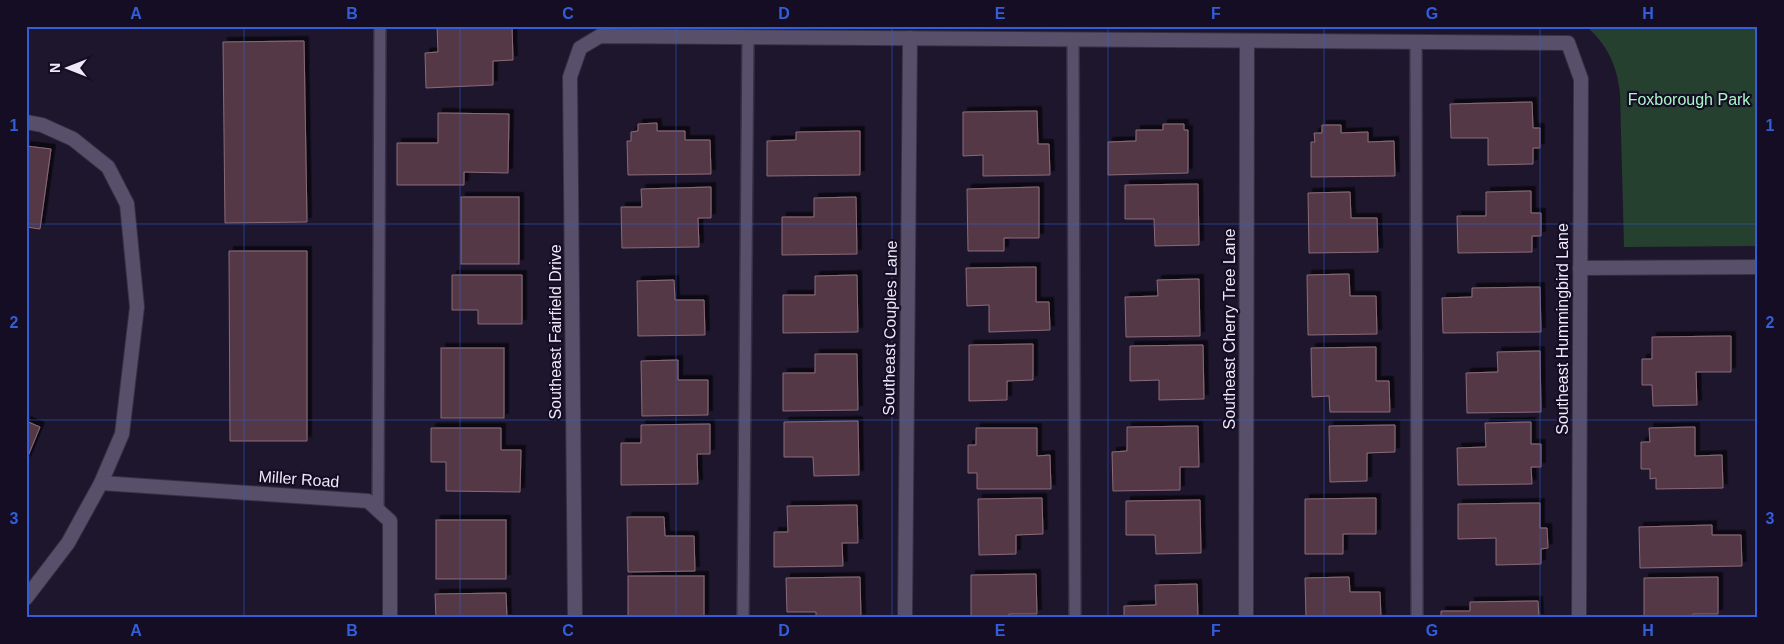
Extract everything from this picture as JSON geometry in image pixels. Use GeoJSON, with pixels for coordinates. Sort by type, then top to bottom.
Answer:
{"type":"FeatureCollection","features":[{"type":"Feature","properties":{"kind":"street","name":"Southeast Fairfield Drive"},"geometry":{"type":"LineString","coordinates":[[574,618],[570,78],[580,48],[600,36],[748,37]]}},
{"type":"Feature","properties":{"kind":"street"},"geometry":{"type":"LineString","coordinates":[[748,37],[1416,42]]}},
{"type":"Feature","properties":{"kind":"street","name":"Southeast Couples Lane"},"geometry":{"type":"LineString","coordinates":[[905,618],[910,38]]}},
{"type":"Feature","properties":{"kind":"street","name":"Southeast Cherry Tree Lane"},"geometry":{"type":"LineString","coordinates":[[1246,618],[1247,41]]}},
{"type":"Feature","properties":{"kind":"street","name":"Southeast Hummingbird Lane"},"geometry":{"type":"LineString","coordinates":[[1416,42],[1568,44],[1581,79],[1579,618]]}},
{"type":"Feature","properties":{"kind":"street"},"geometry":{"type":"LineString","coordinates":[[26,122],[42,125],[73,138],[108,167],[128,204],[137,307],[122,434],[101,483],[68,542],[26,598]]}},
{"type":"Feature","properties":{"kind":"street"},"geometry":{"type":"LineString","coordinates":[[1580,268],[1758,268]]}},
{"type":"Feature","properties":{"kind":"street","name":"Miller Road"},"geometry":{"type":"LineString","coordinates":[[101,483],[368,501],[378,510]]}},
{"type":"Feature","properties":{"kind":"street"},"geometry":{"type":"LineString","coordinates":[[378,510],[390,521],[390,618]]}},
{"type":"Feature","properties":{"kind":"lane"},"geometry":{"type":"LineString","coordinates":[[378,510],[380,26]]}},
{"type":"Feature","properties":{"kind":"lane"},"geometry":{"type":"LineString","coordinates":[[743,618],[748,37]]}},
{"type":"Feature","properties":{"kind":"lane"},"geometry":{"type":"LineString","coordinates":[[1073,39],[1075,618]]}},
{"type":"Feature","properties":{"kind":"lane"},"geometry":{"type":"LineString","coordinates":[[1416,42],[1417,618]]}},
{"type":"Feature","properties":{"kind":"green space","name":"Foxborough Park"},"geometry":{"type":"Polygon","coordinates":[[[1586,26],[1758,26],[1758,246],[1624,247],[1619,83],[1610,56],[1600,40],[1586,26]]]}},
{"type":"Feature","properties":{"kind":"building"},"geometry":{"type":"Polygon","coordinates":[[[437,26],[512,26],[513,60],[493,61],[493,85],[426,88],[425,53],[438,52],[437,26]]]}},
{"type":"Feature","properties":{"kind":"building"},"geometry":{"type":"Polygon","coordinates":[[[304,41],[307,222],[225,223],[223,42],[304,41]]]}},
{"type":"Feature","properties":{"kind":"building"},"geometry":{"type":"Polygon","coordinates":[[[1532,102],[1533,128],[1540,128],[1540,148],[1533,148],[1533,164],[1488,165],[1488,138],[1451,138],[1450,104],[1532,102]]]}},
{"type":"Feature","properties":{"kind":"building"},"geometry":{"type":"Polygon","coordinates":[[[1037,111],[1038,144],[1049,144],[1050,175],[983,176],[983,155],[963,156],[963,112],[1037,111]]]}},
{"type":"Feature","properties":{"kind":"building"},"geometry":{"type":"Polygon","coordinates":[[[438,113],[509,114],[508,173],[464,172],[464,185],[397,185],[397,143],[438,143],[438,113]]]}},
{"type":"Feature","properties":{"kind":"building"},"geometry":{"type":"Polygon","coordinates":[[[657,123],[657,131],[685,131],[685,140],[710,140],[711,174],[628,175],[627,141],[631,141],[631,132],[638,131],[638,124],[657,123]]]}},
{"type":"Feature","properties":{"kind":"building"},"geometry":{"type":"Polygon","coordinates":[[[1163,124],[1184,124],[1184,130],[1188,130],[1188,173],[1108,175],[1108,142],[1136,141],[1136,130],[1163,130],[1163,124]]]}},
{"type":"Feature","properties":{"kind":"building"},"geometry":{"type":"Polygon","coordinates":[[[1322,125],[1341,125],[1341,133],[1368,132],[1368,142],[1394,141],[1395,176],[1311,177],[1311,142],[1315,142],[1314,133],[1322,133],[1322,125]]]}},
{"type":"Feature","properties":{"kind":"building"},"geometry":{"type":"Polygon","coordinates":[[[860,131],[860,175],[767,176],[767,141],[796,140],[796,132],[860,131]]]}},
{"type":"Feature","properties":{"kind":"building"},"geometry":{"type":"Polygon","coordinates":[[[26,146],[51,149],[40,229],[26,227],[26,146]]]}},
{"type":"Feature","properties":{"kind":"building"},"geometry":{"type":"Polygon","coordinates":[[[1198,184],[1199,245],[1155,246],[1154,219],[1125,219],[1125,185],[1198,184]]]}},
{"type":"Feature","properties":{"kind":"building"},"geometry":{"type":"Polygon","coordinates":[[[711,187],[711,218],[698,218],[699,247],[622,248],[621,207],[642,207],[641,189],[711,187]]]}},
{"type":"Feature","properties":{"kind":"building"},"geometry":{"type":"Polygon","coordinates":[[[1039,187],[1039,238],[1004,238],[1004,251],[968,251],[967,189],[1039,187]]]}},
{"type":"Feature","properties":{"kind":"building"},"geometry":{"type":"Polygon","coordinates":[[[1531,191],[1531,213],[1541,213],[1541,236],[1532,236],[1532,252],[1458,253],[1457,216],[1486,216],[1486,192],[1531,191]]]}},
{"type":"Feature","properties":{"kind":"building"},"geometry":{"type":"Polygon","coordinates":[[[1350,192],[1351,218],[1377,218],[1378,252],[1309,253],[1308,193],[1350,192]]]}},
{"type":"Feature","properties":{"kind":"building"},"geometry":{"type":"Polygon","coordinates":[[[461,197],[519,197],[519,264],[461,264],[461,197]]]}},
{"type":"Feature","properties":{"kind":"building"},"geometry":{"type":"Polygon","coordinates":[[[856,197],[857,254],[782,255],[782,217],[814,217],[814,198],[856,197]]]}},
{"type":"Feature","properties":{"kind":"building"},"geometry":{"type":"Polygon","coordinates":[[[229,251],[307,251],[307,441],[230,441],[229,251]]]}},
{"type":"Feature","properties":{"kind":"building"},"geometry":{"type":"Polygon","coordinates":[[[1036,267],[1036,302],[1049,302],[1050,330],[989,332],[989,305],[967,306],[966,268],[1036,267]]]}},
{"type":"Feature","properties":{"kind":"building"},"geometry":{"type":"Polygon","coordinates":[[[1349,274],[1350,296],[1376,296],[1377,334],[1308,335],[1307,275],[1349,274]]]}},
{"type":"Feature","properties":{"kind":"building"},"geometry":{"type":"Polygon","coordinates":[[[452,275],[522,275],[522,324],[478,324],[478,310],[452,310],[452,275]]]}},
{"type":"Feature","properties":{"kind":"building"},"geometry":{"type":"Polygon","coordinates":[[[857,275],[858,332],[783,333],[783,295],[815,295],[815,276],[857,275]]]}},
{"type":"Feature","properties":{"kind":"building"},"geometry":{"type":"Polygon","coordinates":[[[1199,279],[1200,336],[1126,337],[1125,297],[1158,296],[1157,280],[1199,279]]]}},
{"type":"Feature","properties":{"kind":"building"},"geometry":{"type":"Polygon","coordinates":[[[674,280],[675,300],[704,300],[705,335],[638,336],[637,281],[674,280]]]}},
{"type":"Feature","properties":{"kind":"building"},"geometry":{"type":"Polygon","coordinates":[[[1540,287],[1541,332],[1443,333],[1442,298],[1472,297],[1472,288],[1540,287]]]}},
{"type":"Feature","properties":{"kind":"building"},"geometry":{"type":"Polygon","coordinates":[[[1731,336],[1731,372],[1696,372],[1697,405],[1653,406],[1652,385],[1642,385],[1642,359],[1652,359],[1652,337],[1731,336]]]}},
{"type":"Feature","properties":{"kind":"building"},"geometry":{"type":"Polygon","coordinates":[[[1033,344],[1033,380],[1007,381],[1007,400],[969,401],[969,345],[1033,344]]]}},
{"type":"Feature","properties":{"kind":"building"},"geometry":{"type":"Polygon","coordinates":[[[1203,345],[1204,399],[1159,400],[1159,380],[1130,381],[1130,346],[1203,345]]]}},
{"type":"Feature","properties":{"kind":"building"},"geometry":{"type":"Polygon","coordinates":[[[1376,347],[1376,381],[1389,381],[1390,412],[1330,412],[1329,396],[1312,397],[1311,348],[1376,347]]]}},
{"type":"Feature","properties":{"kind":"building"},"geometry":{"type":"Polygon","coordinates":[[[441,348],[504,348],[504,418],[441,418],[441,348]]]}},
{"type":"Feature","properties":{"kind":"building"},"geometry":{"type":"Polygon","coordinates":[[[1540,351],[1541,412],[1467,413],[1466,373],[1498,372],[1497,352],[1540,351]]]}},
{"type":"Feature","properties":{"kind":"building"},"geometry":{"type":"Polygon","coordinates":[[[815,354],[857,354],[858,410],[783,411],[783,373],[815,373],[815,354]]]}},
{"type":"Feature","properties":{"kind":"building"},"geometry":{"type":"Polygon","coordinates":[[[678,360],[678,380],[708,380],[708,415],[642,416],[641,361],[678,360]]]}},
{"type":"Feature","properties":{"kind":"building"},"geometry":{"type":"Polygon","coordinates":[[[26,421],[40,427],[26,461],[26,421]]]}},
{"type":"Feature","properties":{"kind":"building"},"geometry":{"type":"Polygon","coordinates":[[[858,421],[859,475],[814,476],[813,457],[784,457],[784,422],[858,421]]]}},
{"type":"Feature","properties":{"kind":"building"},"geometry":{"type":"Polygon","coordinates":[[[1531,422],[1531,444],[1541,444],[1541,467],[1531,467],[1532,484],[1458,485],[1457,448],[1486,447],[1485,423],[1531,422]]]}},
{"type":"Feature","properties":{"kind":"building"},"geometry":{"type":"Polygon","coordinates":[[[710,424],[710,454],[697,454],[698,484],[621,485],[621,443],[641,443],[641,425],[710,424]]]}},
{"type":"Feature","properties":{"kind":"building"},"geometry":{"type":"Polygon","coordinates":[[[1395,425],[1395,452],[1367,453],[1367,481],[1330,482],[1329,426],[1395,425]]]}},
{"type":"Feature","properties":{"kind":"building"},"geometry":{"type":"Polygon","coordinates":[[[1198,426],[1199,467],[1180,467],[1180,490],[1113,491],[1112,452],[1127,451],[1127,427],[1198,426]]]}},
{"type":"Feature","properties":{"kind":"building"},"geometry":{"type":"Polygon","coordinates":[[[1695,427],[1695,456],[1722,455],[1723,488],[1656,489],[1656,478],[1650,479],[1650,469],[1641,469],[1641,442],[1650,442],[1649,428],[1695,427]]]}},
{"type":"Feature","properties":{"kind":"building"},"geometry":{"type":"Polygon","coordinates":[[[431,428],[501,428],[501,450],[521,450],[520,492],[446,491],[446,462],[431,462],[431,428]]]}},
{"type":"Feature","properties":{"kind":"building"},"geometry":{"type":"Polygon","coordinates":[[[976,428],[1037,428],[1037,456],[1050,455],[1051,489],[977,489],[977,473],[968,473],[968,445],[976,445],[976,428]]]}},
{"type":"Feature","properties":{"kind":"building"},"geometry":{"type":"Polygon","coordinates":[[[1042,498],[1043,534],[1016,535],[1016,554],[979,555],[978,499],[1042,498]]]}},
{"type":"Feature","properties":{"kind":"building"},"geometry":{"type":"Polygon","coordinates":[[[1376,498],[1376,534],[1343,534],[1343,554],[1305,554],[1305,499],[1376,498]]]}},
{"type":"Feature","properties":{"kind":"building"},"geometry":{"type":"Polygon","coordinates":[[[1200,500],[1201,553],[1156,554],[1155,535],[1126,535],[1126,501],[1200,500]]]}},
{"type":"Feature","properties":{"kind":"building"},"geometry":{"type":"Polygon","coordinates":[[[1540,503],[1540,528],[1547,528],[1548,548],[1541,549],[1541,564],[1496,565],[1496,538],[1458,539],[1458,504],[1540,503]]]}},
{"type":"Feature","properties":{"kind":"building"},"geometry":{"type":"Polygon","coordinates":[[[857,505],[858,543],[842,543],[843,566],[774,567],[774,532],[788,532],[787,506],[857,505]]]}},
{"type":"Feature","properties":{"kind":"building"},"geometry":{"type":"Polygon","coordinates":[[[627,517],[664,517],[665,536],[694,536],[695,571],[628,572],[627,517]]]}},
{"type":"Feature","properties":{"kind":"building"},"geometry":{"type":"Polygon","coordinates":[[[436,520],[506,520],[506,579],[436,579],[436,520]]]}},
{"type":"Feature","properties":{"kind":"building"},"geometry":{"type":"Polygon","coordinates":[[[1712,525],[1712,535],[1741,535],[1742,566],[1640,568],[1639,527],[1712,525]]]}},
{"type":"Feature","properties":{"kind":"building"},"geometry":{"type":"Polygon","coordinates":[[[1036,574],[1037,614],[1009,614],[1009,618],[971,618],[971,575],[1036,574]]]}},
{"type":"Feature","properties":{"kind":"building"},"geometry":{"type":"Polygon","coordinates":[[[628,576],[704,576],[704,618],[628,618],[628,576]]]}},
{"type":"Feature","properties":{"kind":"building"},"geometry":{"type":"Polygon","coordinates":[[[860,577],[861,618],[816,618],[816,612],[787,612],[786,578],[860,577]]]}},
{"type":"Feature","properties":{"kind":"building"},"geometry":{"type":"Polygon","coordinates":[[[1349,577],[1350,592],[1380,592],[1381,618],[1306,618],[1305,578],[1349,577]]]}},
{"type":"Feature","properties":{"kind":"building"},"geometry":{"type":"Polygon","coordinates":[[[1718,577],[1718,614],[1693,614],[1693,618],[1644,618],[1644,578],[1718,577]]]}},
{"type":"Feature","properties":{"kind":"building"},"geometry":{"type":"Polygon","coordinates":[[[1197,584],[1198,618],[1124,618],[1124,606],[1156,605],[1155,585],[1197,584]]]}},
{"type":"Feature","properties":{"kind":"building"},"geometry":{"type":"Polygon","coordinates":[[[506,593],[507,618],[436,618],[435,594],[506,593]]]}},
{"type":"Feature","properties":{"kind":"building"},"geometry":{"type":"Polygon","coordinates":[[[1538,601],[1539,618],[1441,618],[1441,611],[1470,611],[1470,602],[1538,601]]]}}]}
